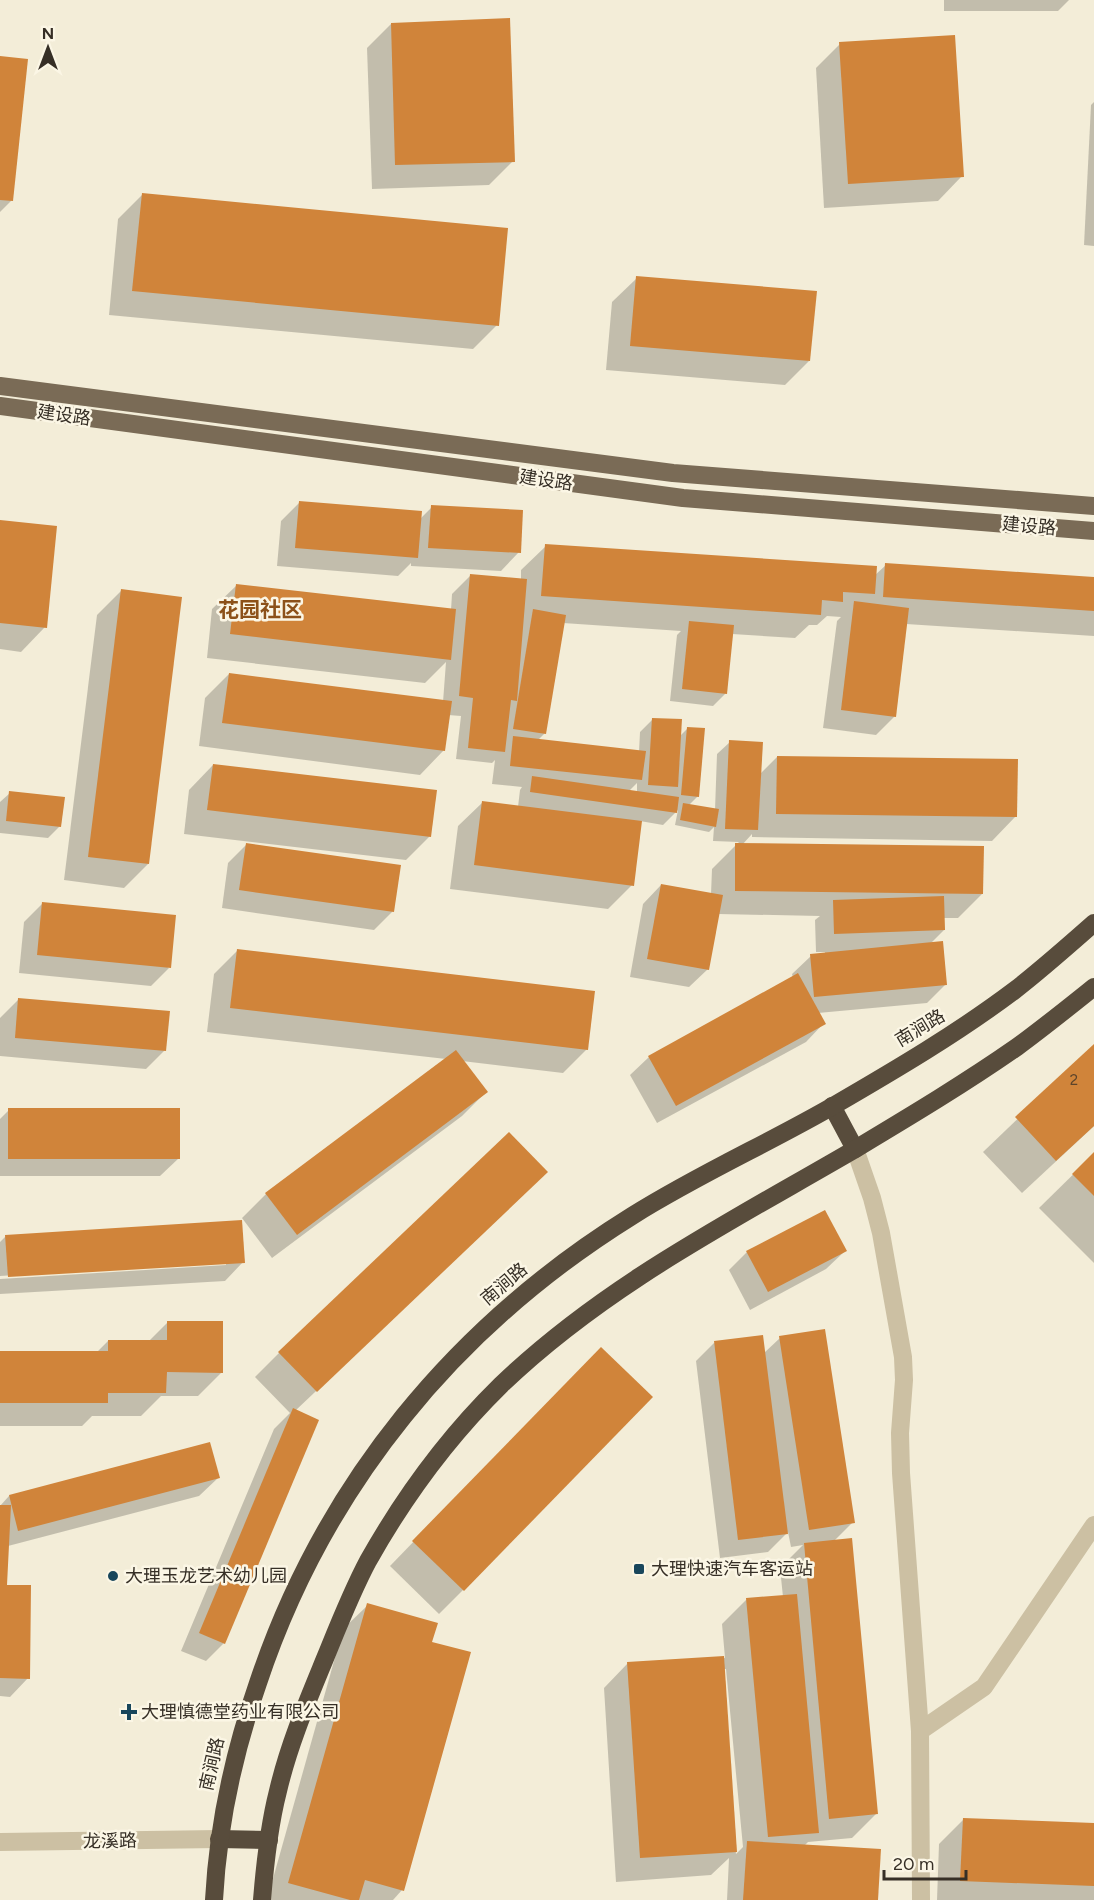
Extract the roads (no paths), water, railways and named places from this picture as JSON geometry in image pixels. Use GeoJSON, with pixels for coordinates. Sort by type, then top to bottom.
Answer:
{"type":"FeatureCollection","features":[{"type":"Feature","properties":{"kind":"highway","name":"南涧路"},"geometry":{"type":"LineString","coordinates":[[214,1900],[219,1839],[227,1792],[241,1734],[267,1656],[292,1595],[350,1488],[380,1445],[426,1390],[492,1321],[533,1286],[595,1240],[665,1196],[832,1106],[968,1024],[1016,989],[1094,923]]}},
{"type":"Feature","properties":{"kind":"highway"},"geometry":{"type":"LineString","coordinates":[[262,1900],[278,1790],[291,1743],[349,1601],[368,1563],[404,1503],[435,1459],[487,1400],[524,1364],[599,1303],[677,1252],[855,1149],[1017,1047],[1094,987]]}},
{"type":"Feature","properties":{"kind":"highway"},"geometry":{"type":"LineString","coordinates":[[832,1106],[855,1149]]}},
{"type":"Feature","properties":{"kind":"highway"},"geometry":{"type":"LineString","coordinates":[[219,1839],[269,1840]]}},
{"type":"Feature","properties":{"kind":"main road","name":"建设路"},"geometry":{"type":"LineString","coordinates":[[0,387],[673,473],[1094,506]]}},
{"type":"Feature","properties":{"kind":"main road","name":"建设路"},"geometry":{"type":"LineString","coordinates":[[0,406],[683,498],[1094,531]]}},
{"type":"Feature","properties":{"kind":"street"},"geometry":{"type":"LineString","coordinates":[[855,1149],[881,1233],[903,1357],[901,1473],[920,1731],[921,1900]]}},
{"type":"Feature","properties":{"kind":"street"},"geometry":{"type":"LineString","coordinates":[[920,1731],[984,1686],[1094,1525]]}},
{"type":"Feature","properties":{"kind":"street","name":"龙溪路"},"geometry":{"type":"LineString","coordinates":[[0,1842],[219,1839]]}},
{"type":"Feature","properties":{"kind":"place","name":"大理快速汽车客运站"},"geometry":{"type":"Point","coordinates":[639,1569]}},
{"type":"Feature","properties":{"kind":"place","name":"大理玉龙艺术幼儿园"},"geometry":{"type":"Point","coordinates":[113,1576]}},
{"type":"Feature","properties":{"kind":"place","name":"大理慎德堂药业有限公司"},"geometry":{"type":"Point","coordinates":[129,1712]}},
{"type":"Feature","properties":{"kind":"district","name":"花园社区"},"geometry":{"type":"Point","coordinates":[260,610]}}]}
